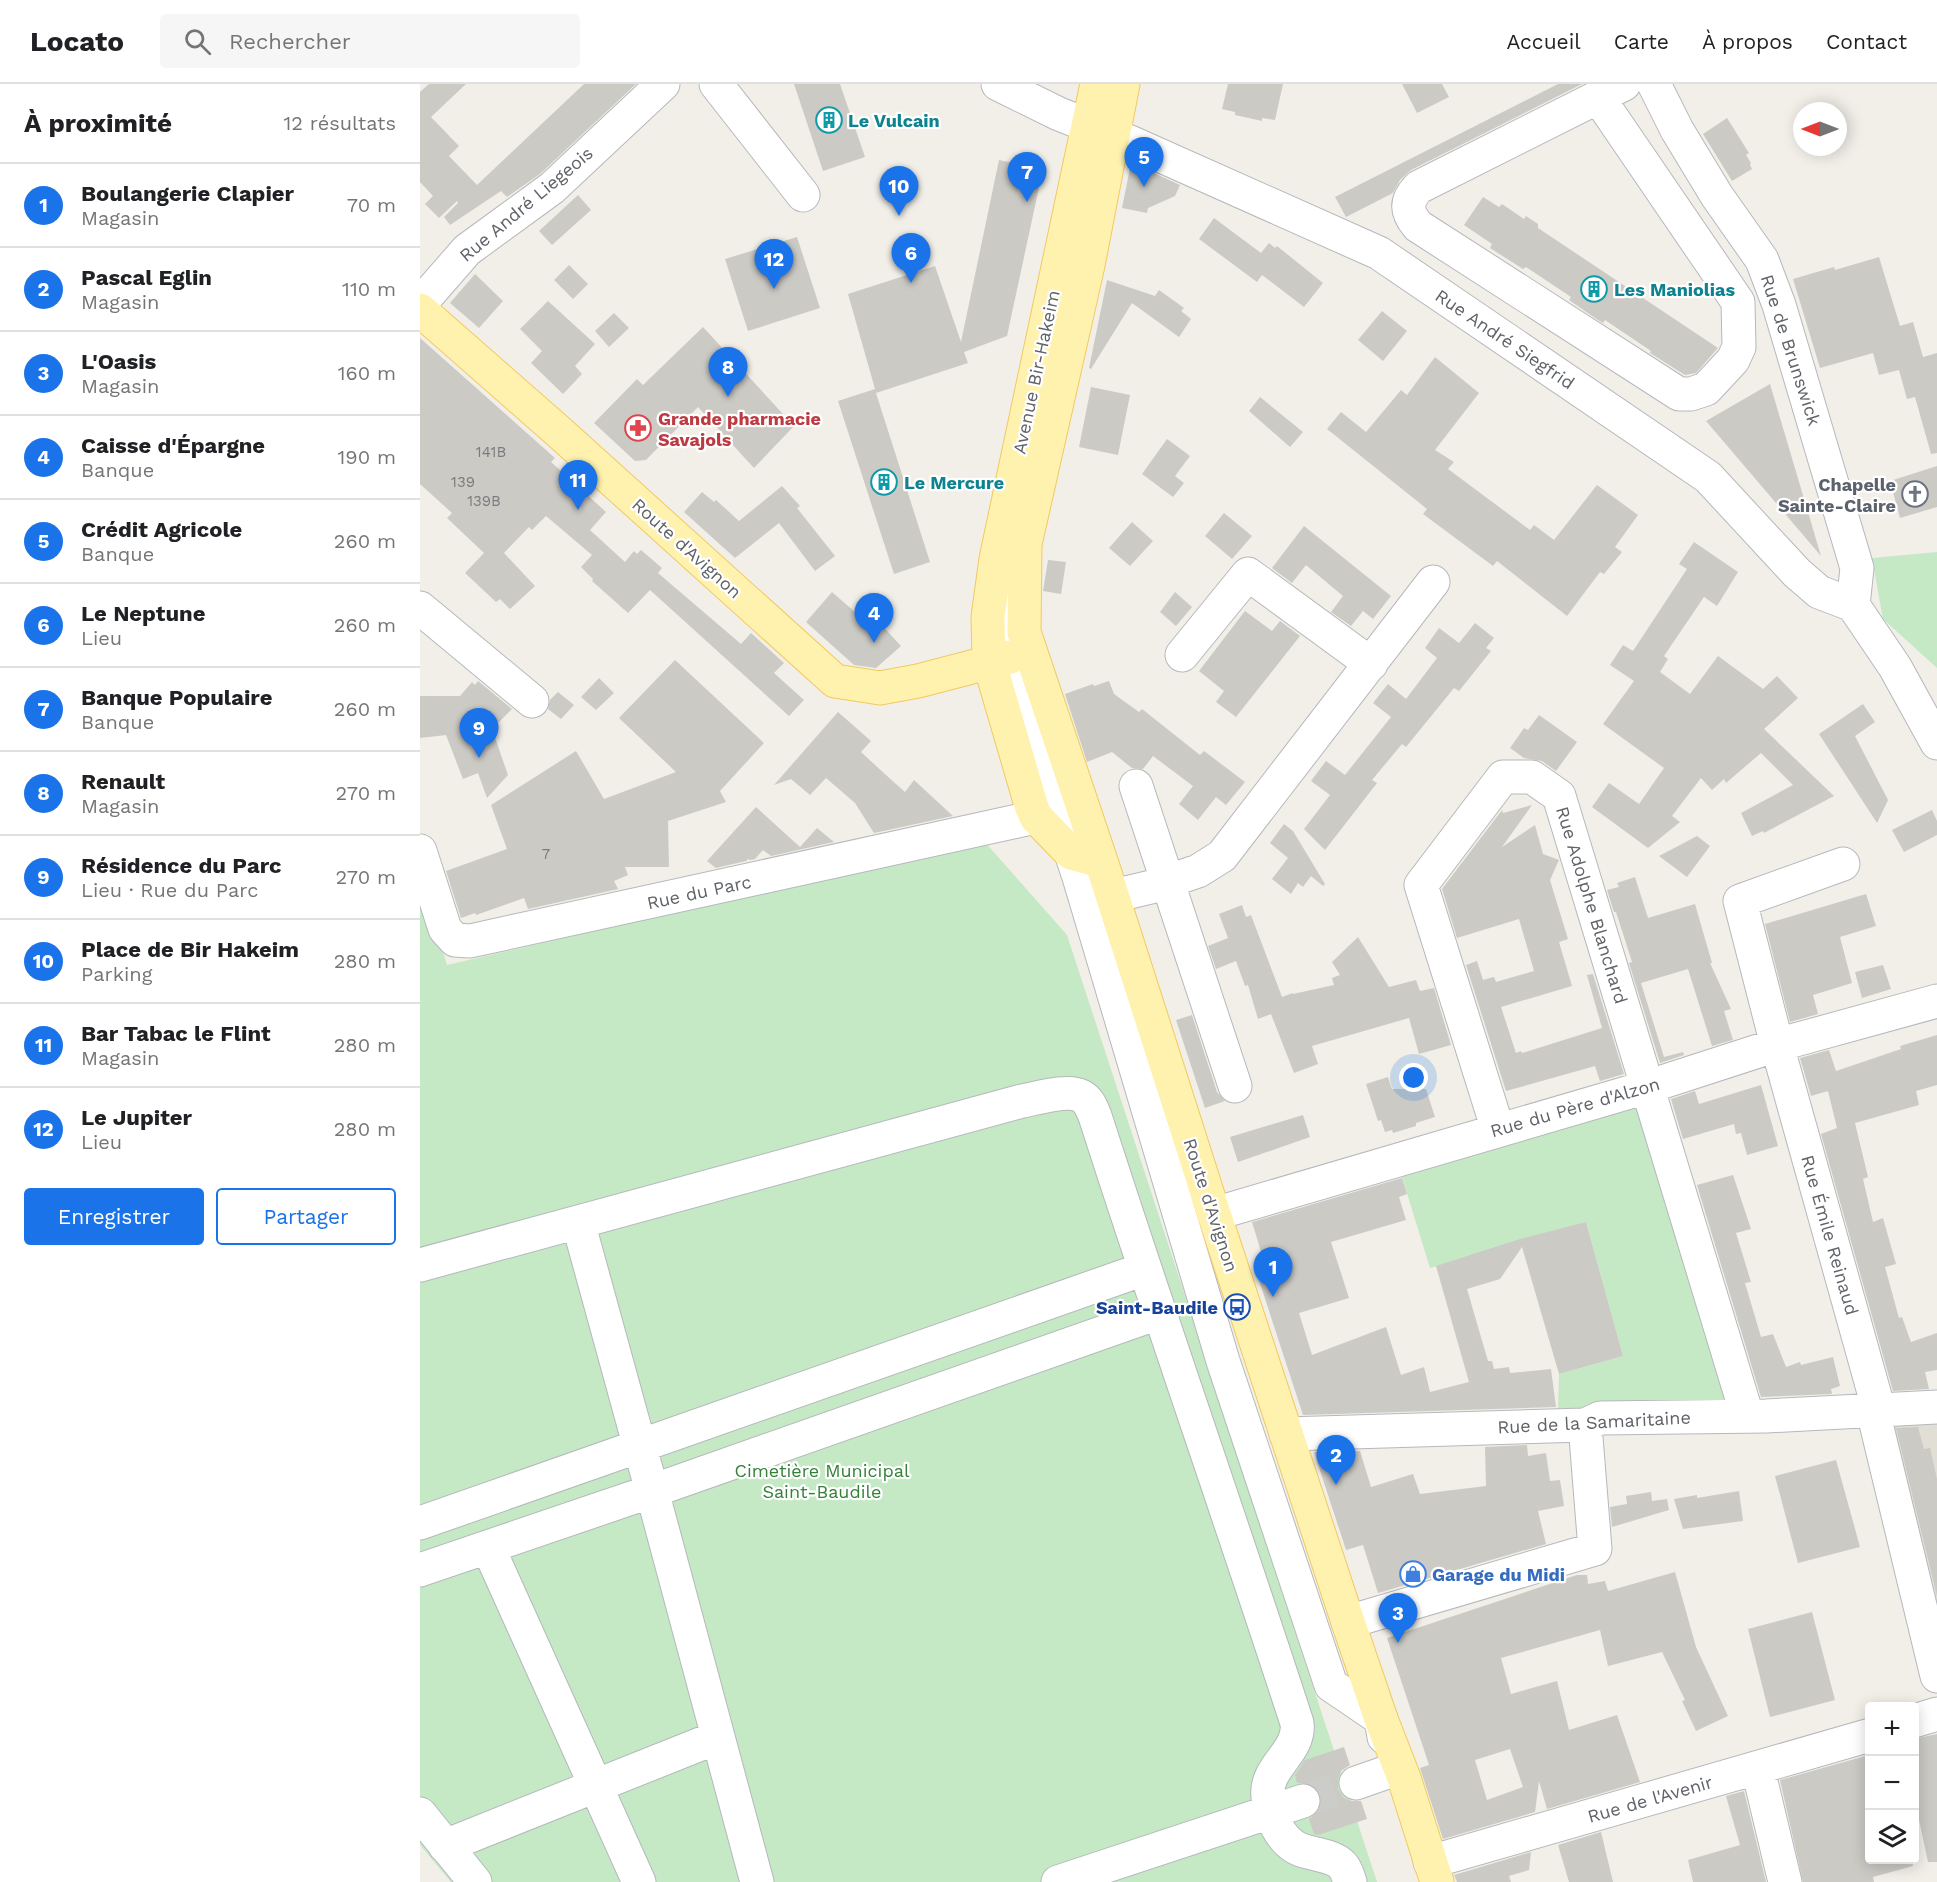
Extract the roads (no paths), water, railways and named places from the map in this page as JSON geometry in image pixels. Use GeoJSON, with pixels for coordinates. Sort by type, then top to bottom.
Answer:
{"type":"FeatureCollection","features":[{"type":"Feature","properties":{"kind":"main road","name":"Avenue Bir-Hakeim"},"geometry":{"type":"LineString","coordinates":[[1009,657],[1024,632],[1016,554],[1088,265],[1101,131],[1097,84]]}},
{"type":"Feature","properties":{"kind":"main road","name":"Avenue Bir-Hakeim"},"geometry":{"type":"LineString","coordinates":[[1009,657],[988,617],[996,559],[1101,131],[1123,84]]}},
{"type":"Feature","properties":{"kind":"main road","name":"Route d'Avignon"},"geometry":{"type":"LineString","coordinates":[[422,313],[559,432],[835,681],[880,688],[918,681],[1009,657]]}},
{"type":"Feature","properties":{"kind":"main road","name":"Route d'Avignon"},"geometry":{"type":"LineString","coordinates":[[1009,657],[1032,808],[1036,817],[1086,857]]}},
{"type":"Feature","properties":{"kind":"main road","name":"Route d'Avignon"},"geometry":{"type":"LineString","coordinates":[[1009,657],[1086,857],[1113,896],[1214,1214],[1381,1719],[1384,1776],[1428,1877]]}},
{"type":"Feature","properties":{"kind":"street","name":"Rue André Liegeois"},"geometry":{"type":"LineString","coordinates":[[422,313],[467,250],[552,188],[663,84]]}},
{"type":"Feature","properties":{"kind":"street"},"geometry":{"type":"LineString","coordinates":[[716,84],[803,195]]}},
{"type":"Feature","properties":{"kind":"street","name":"Rue André Siegfrid"},"geometry":{"type":"LineString","coordinates":[[998,84],[1059,114],[1379,253],[1708,477],[1797,573],[1819,592],[1853,605]]}},
{"type":"Feature","properties":{"kind":"street"},"geometry":{"type":"LineString","coordinates":[[1101,131],[1108,84]]}},
{"type":"Feature","properties":{"kind":"street","name":"Rue de Brunswick"},"geometry":{"type":"LineString","coordinates":[[1654,84],[1677,130],[1711,187],[1762,260],[1779,305],[1857,568],[1853,605]]}},
{"type":"Feature","properties":{"kind":"street"},"geometry":{"type":"LineString","coordinates":[[1611,91],[1738,302],[1739,346],[1733,360],[1706,389],[1691,394],[1679,394],[1418,226],[1409,216],[1409,204],[1413,194],[1419,188],[1611,91]]}},
{"type":"Feature","properties":{"kind":"street"},"geometry":{"type":"LineString","coordinates":[[1182,655],[1248,574],[1371,664]]}},
{"type":"Feature","properties":{"kind":"street"},"geometry":{"type":"LineString","coordinates":[[1113,896],[1198,871],[1222,856],[1433,582]]}},
{"type":"Feature","properties":{"kind":"street"},"geometry":{"type":"LineString","coordinates":[[1853,605],[1895,667],[1937,743]]}},
{"type":"Feature","properties":{"kind":"street"},"geometry":{"type":"LineString","coordinates":[[420,608],[532,701]]}},
{"type":"Feature","properties":{"kind":"street","name":"Rue Adolphe Blanchard"},"geometry":{"type":"LineString","coordinates":[[1498,1130],[1421,885],[1503,777],[1532,777],[1559,796],[1747,1415]]}},
{"type":"Feature","properties":{"kind":"street"},"geometry":{"type":"LineString","coordinates":[[1136,786],[1235,1086]]}},
{"type":"Feature","properties":{"kind":"street","name":"Rue du Parc"},"geometry":{"type":"LineString","coordinates":[[420,851],[445,929],[455,940],[470,941],[1036,817]]}},
{"type":"Feature","properties":{"kind":"street"},"geometry":{"type":"LineString","coordinates":[[1086,857],[1169,1179],[1223,1309],[1349,1685],[1381,1719]]}},
{"type":"Feature","properties":{"kind":"street","name":"Rue Émile Reinaud"},"geometry":{"type":"LineString","coordinates":[[1842,864],[1740,902],[1777,1045],[1875,1396],[1873,1411],[1937,1676]]}},
{"type":"Feature","properties":{"kind":"street","name":"Rue du Père d'Alzon"},"geometry":{"type":"LineString","coordinates":[[1214,1214],[1647,1087],[1777,1045],[1937,1000]]}},
{"type":"Feature","properties":{"kind":"street"},"geometry":{"type":"LineString","coordinates":[[420,1265],[1022,1101],[1072,1093],[1082,1096],[1088,1101],[1095,1116],[1158,1313],[1230,1517],[1297,1723],[1298,1733],[1294,1743],[1278,1765],[1268,1786],[1271,1811],[1279,1831],[1288,1843],[1299,1850],[1339,1862],[1346,1870],[1350,1882]]}},
{"type":"Feature","properties":{"kind":"street"},"geometry":{"type":"LineString","coordinates":[[578,1222],[757,1882]]}},
{"type":"Feature","properties":{"kind":"street"},"geometry":{"type":"LineString","coordinates":[[420,1523],[1144,1269]]}},
{"type":"Feature","properties":{"kind":"street"},"geometry":{"type":"LineString","coordinates":[[420,1570],[1158,1313]]}},
{"type":"Feature","properties":{"kind":"street","name":"Rue de la Samaritaine"},"geometry":{"type":"LineString","coordinates":[[1286,1434],[1586,1425],[1600,1418],[1766,1416],[1937,1407]]}},
{"type":"Feature","properties":{"kind":"street"},"geometry":{"type":"LineString","coordinates":[[1348,1622],[1595,1549],[1586,1425]]}},
{"type":"Feature","properties":{"kind":"street"},"geometry":{"type":"LineString","coordinates":[[488,1547],[639,1882]]}},
{"type":"Feature","properties":{"kind":"street"},"geometry":{"type":"LineString","coordinates":[[1919,1719],[1937,1714]]}},
{"type":"Feature","properties":{"kind":"street","name":"Rue de l'Avenir"},"geometry":{"type":"LineString","coordinates":[[1428,1877],[1865,1736]]}},
{"type":"Feature","properties":{"kind":"street"},"geometry":{"type":"LineString","coordinates":[[445,1846],[718,1737]]}},
{"type":"Feature","properties":{"kind":"street"},"geometry":{"type":"LineString","coordinates":[[1758,1769],[1785,1882]]}},
{"type":"Feature","properties":{"kind":"street"},"geometry":{"type":"LineString","coordinates":[[1058,1882],[1303,1801]]}},
{"type":"Feature","properties":{"kind":"street"},"geometry":{"type":"LineString","coordinates":[[420,1814],[475,1882]]}},
{"type":"Feature","properties":{"kind":"tunnel"},"geometry":{"type":"LineString","coordinates":[[1303,1801],[1356,1783]]}},
{"type":"Feature","properties":{"kind":"place","name":"Le Vulcain"},"geometry":{"type":"Point","coordinates":[829,120]}},
{"type":"Feature","properties":{"kind":"place","name":"Crédit Agricole"},"geometry":{"type":"Point","coordinates":[1144,187]}},
{"type":"Feature","properties":{"kind":"place","name":"Banque Populaire"},"geometry":{"type":"Point","coordinates":[1027,202]}},
{"type":"Feature","properties":{"kind":"place","name":"Place de Bir Hakeim"},"geometry":{"type":"Point","coordinates":[899,216]}},
{"type":"Feature","properties":{"kind":"place","name":"Le Neptune"},"geometry":{"type":"Point","coordinates":[911,283]}},
{"type":"Feature","properties":{"kind":"place","name":"Le Jupiter"},"geometry":{"type":"Point","coordinates":[774,289]}},
{"type":"Feature","properties":{"kind":"place","name":"Les Maniolias"},"geometry":{"type":"Point","coordinates":[1594,289]}},
{"type":"Feature","properties":{"kind":"place","name":"Renault"},"geometry":{"type":"Point","coordinates":[728,397]}},
{"type":"Feature","properties":{"kind":"place","name":"Grande pharmacie Savajols"},"geometry":{"type":"Point","coordinates":[638,428]}},
{"type":"Feature","properties":{"kind":"place","name":"Le Mercure"},"geometry":{"type":"Point","coordinates":[884,482]}},
{"type":"Feature","properties":{"kind":"place","name":"Chapelle Sainte-Claire"},"geometry":{"type":"Point","coordinates":[1915,494]}},
{"type":"Feature","properties":{"kind":"place","name":"Bar Tabac le Flint"},"geometry":{"type":"Point","coordinates":[578,510]}},
{"type":"Feature","properties":{"kind":"place","name":"Caisse d'Épargne"},"geometry":{"type":"Point","coordinates":[874,643]}},
{"type":"Feature","properties":{"kind":"place","name":"Résidence du Parc"},"geometry":{"type":"Point","coordinates":[479,758]}},
{"type":"Feature","properties":{"kind":"place","name":"Boulangerie Clapier"},"geometry":{"type":"Point","coordinates":[1273,1297]}},
{"type":"Feature","properties":{"kind":"place","name":"Saint-Baudile"},"geometry":{"type":"Point","coordinates":[1237,1307]}},
{"type":"Feature","properties":{"kind":"place","name":"Pascal Eglin"},"geometry":{"type":"Point","coordinates":[1336,1485]}},
{"type":"Feature","properties":{"kind":"place","name":"Garage du Midi"},"geometry":{"type":"Point","coordinates":[1413,1574]}},
{"type":"Feature","properties":{"kind":"place","name":"L'Oasis"},"geometry":{"type":"Point","coordinates":[1398,1643]}},
{"type":"Feature","properties":{"kind":"park label","name":"Cimetière Municipal Saint-Baudile"},"geometry":{"type":"Point","coordinates":[822,1480]}}]}
